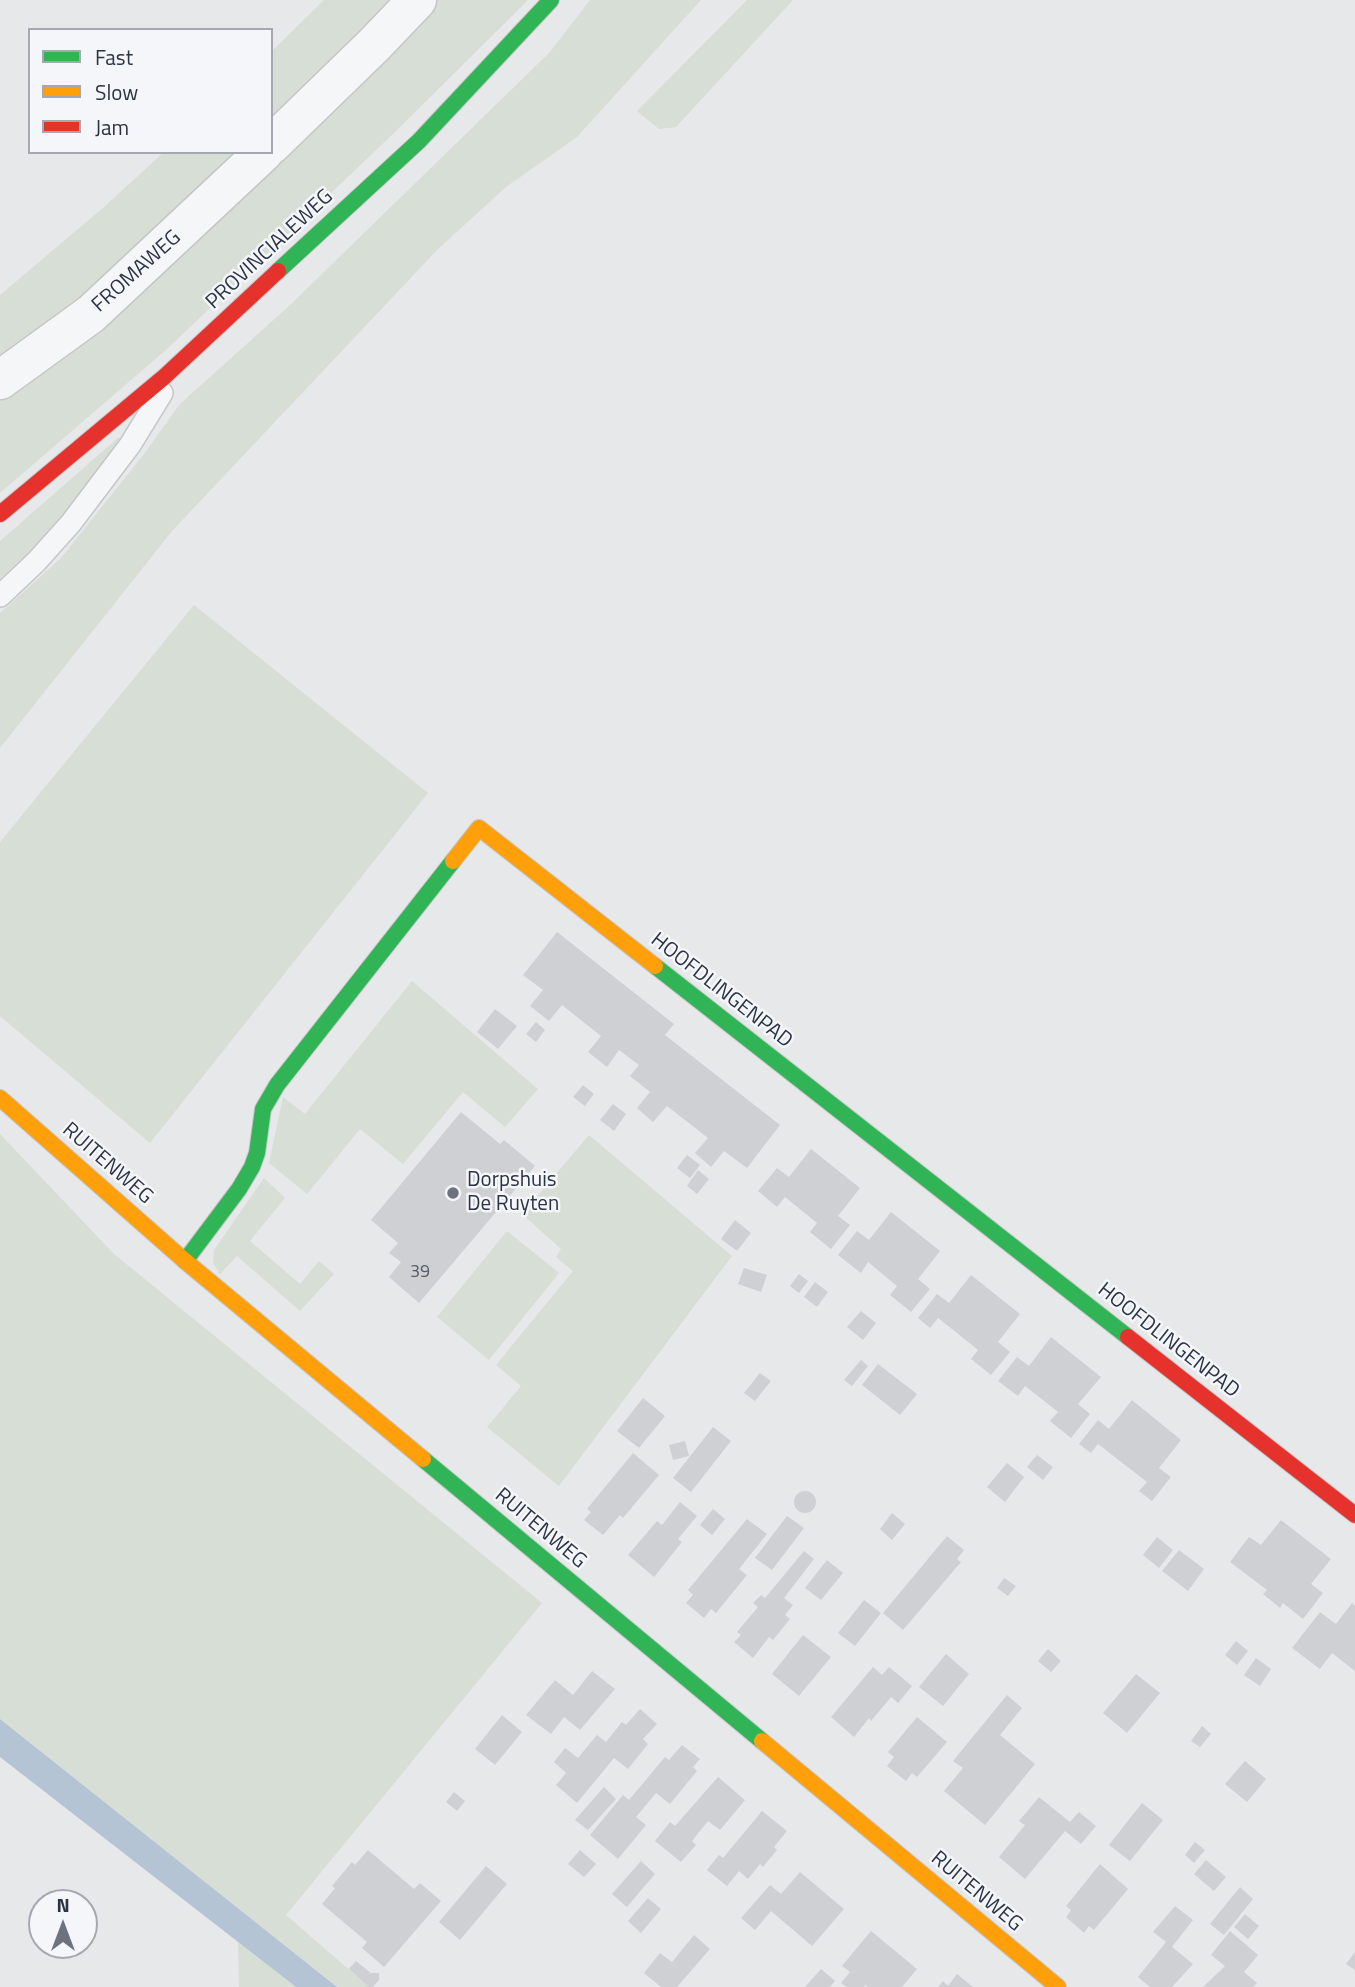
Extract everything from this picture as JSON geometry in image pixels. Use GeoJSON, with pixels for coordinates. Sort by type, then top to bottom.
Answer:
{"type":"FeatureCollection","features":[{"type":"Feature","properties":{"kind":"main road","name":"PROVINCIALEWEG"},"geometry":{"type":"LineString","coordinates":[[0,514],[181,361],[419,141],[551,0]]}},
{"type":"Feature","properties":{"kind":"main road","name":"HOOFDLINGENPAD"},"geometry":{"type":"LineString","coordinates":[[185,1261],[239,1189],[252,1167],[257,1153],[263,1109],[277,1085],[479,828],[1355,1515]]}},
{"type":"Feature","properties":{"kind":"main road","name":"RUITENWEG"},"geometry":{"type":"LineString","coordinates":[[0,1098],[185,1261],[1058,1987]]}},
{"type":"Feature","properties":{"kind":"street"},"geometry":{"type":"LineString","coordinates":[[273,143],[374,46],[417,0]]}},
{"type":"Feature","properties":{"kind":"street","name":"FROMAWEG"},"geometry":{"type":"LineString","coordinates":[[0,380],[92,314],[262,154]]}},
{"type":"Feature","properties":{"kind":"lane"},"geometry":{"type":"LineString","coordinates":[[0,596],[36,562],[71,523],[130,445],[181,361]]}},
{"type":"Feature","properties":{"kind":"shaded area"},"geometry":{"type":"Polygon","coordinates":[[[324,0],[399,0],[273,126],[273,50],[324,0]]]}},
{"type":"Feature","properties":{"kind":"shaded area"},"geometry":{"type":"Polygon","coordinates":[[[435,0],[528,0],[395,132],[167,349],[0,493],[0,395],[265,154],[273,154],[273,147],[435,0]]]}},
{"type":"Feature","properties":{"kind":"shaded area"},"geometry":{"type":"Polygon","coordinates":[[[590,0],[701,0],[577,137],[506,187],[439,248],[172,531],[0,748],[0,613],[61,558],[180,404],[289,306],[550,52],[590,0]]]}},
{"type":"Feature","properties":{"kind":"shaded area"},"geometry":{"type":"Polygon","coordinates":[[[747,0],[793,0],[676,127],[659,129],[637,111],[747,0]]]}},
{"type":"Feature","properties":{"kind":"shaded area"},"geometry":{"type":"Polygon","coordinates":[[[162,154],[244,154],[120,271],[0,364],[0,295],[162,154]]]}},
{"type":"Feature","properties":{"kind":"shaded area"},"geometry":{"type":"Polygon","coordinates":[[[119,437],[61,519],[0,579],[0,541],[119,437]]]}},
{"type":"Feature","properties":{"kind":"shaded area"},"geometry":{"type":"Polygon","coordinates":[[[194,605],[428,793],[150,1143],[0,1016],[0,842],[194,605]]]}},
{"type":"Feature","properties":{"kind":"shaded area"},"geometry":{"type":"Polygon","coordinates":[[[412,981],[538,1089],[505,1127],[463,1092],[403,1164],[360,1129],[307,1194],[269,1163],[283,1097],[305,1114],[412,981]]]}},
{"type":"Feature","properties":{"kind":"shaded area"},"geometry":{"type":"Polygon","coordinates":[[[0,1134],[114,1254],[542,1603],[286,1915],[369,1987],[337,1987],[0,1719],[0,1134]]]}},
{"type":"Feature","properties":{"kind":"shaded area"},"geometry":{"type":"Polygon","coordinates":[[[589,1135],[732,1256],[559,1486],[487,1427],[521,1386],[496,1365],[573,1271],[556,1257],[561,1249],[522,1214],[589,1135]]]}},
{"type":"Feature","properties":{"kind":"shaded area"},"geometry":{"type":"Polygon","coordinates":[[[264,1178],[285,1198],[250,1241],[300,1284],[319,1261],[334,1274],[300,1311],[237,1256],[220,1274],[213,1263],[214,1250],[264,1178]]]}},
{"type":"Feature","properties":{"kind":"shaded area"},"geometry":{"type":"Polygon","coordinates":[[[507,1231],[559,1273],[489,1360],[437,1317],[507,1231]]]}},
{"type":"Feature","properties":{"kind":"shaded area"},"geometry":{"type":"Polygon","coordinates":[[[238,1942],[296,1987],[239,1987],[238,1942]]]}},
{"type":"Feature","properties":{"kind":"water"},"geometry":{"type":"Polygon","coordinates":[[[0,1719],[337,1987],[296,1987],[0,1757],[0,1719]]]}},
{"type":"Feature","properties":{"kind":"building"},"geometry":{"type":"Polygon","coordinates":[[[557,932],[674,1024],[665,1035],[780,1125],[747,1168],[724,1151],[711,1167],[695,1153],[708,1138],[667,1106],[653,1122],[637,1108],[650,1092],[630,1076],[639,1065],[619,1050],[607,1067],[588,1052],[601,1036],[562,1005],[549,1021],[530,1006],[543,990],[523,975],[557,932]]]}},
{"type":"Feature","properties":{"kind":"building"},"geometry":{"type":"Polygon","coordinates":[[[495,1009],[517,1026],[498,1049],[477,1032],[495,1009]]]}},
{"type":"Feature","properties":{"kind":"building"},"geometry":{"type":"Polygon","coordinates":[[[536,1022],[545,1030],[536,1042],[526,1034],[536,1022]]]}},
{"type":"Feature","properties":{"kind":"building"},"geometry":{"type":"Polygon","coordinates":[[[583,1085],[594,1094],[585,1106],[573,1097],[583,1085]]]}},
{"type":"Feature","properties":{"kind":"building"},"geometry":{"type":"Polygon","coordinates":[[[613,1104],[626,1114],[614,1131],[600,1120],[613,1104]]]}},
{"type":"Feature","properties":{"kind":"building","name":"Dorpshuis De Ruyten"},"geometry":{"type":"Polygon","coordinates":[[[461,1112],[500,1144],[504,1140],[535,1166],[419,1303],[389,1277],[401,1262],[389,1253],[398,1243],[371,1220],[461,1112]]]}},
{"type":"Feature","properties":{"kind":"building"},"geometry":{"type":"Polygon","coordinates":[[[811,1149],[860,1188],[838,1216],[850,1225],[831,1249],[810,1232],[817,1223],[785,1197],[777,1207],[758,1191],[777,1168],[789,1177],[811,1149]]]}},
{"type":"Feature","properties":{"kind":"building"},"geometry":{"type":"Polygon","coordinates":[[[687,1155],[700,1165],[690,1178],[677,1168],[687,1155]]]}},
{"type":"Feature","properties":{"kind":"building"},"geometry":{"type":"Polygon","coordinates":[[[698,1170],[709,1179],[697,1194],[687,1186],[698,1170]]]}},
{"type":"Feature","properties":{"kind":"building"},"geometry":{"type":"Polygon","coordinates":[[[891,1212],[940,1251],[918,1279],[930,1289],[911,1312],[890,1295],[897,1286],[868,1262],[861,1273],[838,1255],[857,1231],[869,1240],[891,1212]]]}},
{"type":"Feature","properties":{"kind":"building"},"geometry":{"type":"Polygon","coordinates":[[[735,1220],[751,1233],[737,1251],[721,1239],[735,1220]]]}},
{"type":"Feature","properties":{"kind":"building"},"geometry":{"type":"Polygon","coordinates":[[[744,1268],[767,1275],[761,1292],[738,1284],[744,1268]]]}},
{"type":"Feature","properties":{"kind":"building"},"geometry":{"type":"Polygon","coordinates":[[[799,1274],[808,1281],[799,1293],[790,1286],[799,1274]]]}},
{"type":"Feature","properties":{"kind":"building"},"geometry":{"type":"Polygon","coordinates":[[[971,1275],[1020,1314],[998,1342],[1010,1352],[991,1375],[971,1359],[978,1350],[938,1318],[930,1328],[918,1318],[937,1294],[949,1303],[971,1275]]]}},
{"type":"Feature","properties":{"kind":"building"},"geometry":{"type":"Polygon","coordinates":[[[815,1282],[828,1292],[817,1307],[804,1297],[815,1282]]]}},
{"type":"Feature","properties":{"kind":"building"},"geometry":{"type":"Polygon","coordinates":[[[861,1311],[876,1323],[863,1340],[847,1327],[861,1311]]]}},
{"type":"Feature","properties":{"kind":"building"},"geometry":{"type":"Polygon","coordinates":[[[1051,1337],[1101,1377],[1078,1404],[1090,1414],[1071,1438],[1050,1421],[1058,1412],[1043,1400],[1025,1386],[1018,1396],[998,1381],[1017,1357],[1029,1366],[1051,1337]]]}},
{"type":"Feature","properties":{"kind":"building"},"geometry":{"type":"Polygon","coordinates":[[[861,1360],[868,1366],[852,1386],[844,1380],[861,1360]]]}},
{"type":"Feature","properties":{"kind":"building"},"geometry":{"type":"Polygon","coordinates":[[[878,1364],[917,1394],[900,1415],[862,1385],[878,1364]]]}},
{"type":"Feature","properties":{"kind":"building"},"geometry":{"type":"Polygon","coordinates":[[[760,1373],[771,1381],[755,1401],[744,1393],[760,1373]]]}},
{"type":"Feature","properties":{"kind":"building"},"geometry":{"type":"Polygon","coordinates":[[[643,1398],[665,1416],[639,1448],[617,1431],[643,1398]]]}},
{"type":"Feature","properties":{"kind":"building"},"geometry":{"type":"Polygon","coordinates":[[[1132,1400],[1181,1440],[1159,1468],[1171,1477],[1152,1501],[1139,1491],[1147,1482],[1098,1444],[1091,1453],[1079,1444],[1098,1420],[1109,1429],[1132,1400]]]}},
{"type":"Feature","properties":{"kind":"building"},"geometry":{"type":"Polygon","coordinates":[[[713,1427],[731,1441],[691,1492],[673,1478],[713,1427]]]}},
{"type":"Feature","properties":{"kind":"building"},"geometry":{"type":"Polygon","coordinates":[[[685,1441],[689,1456],[673,1460],[669,1445],[685,1441]]]}},
{"type":"Feature","properties":{"kind":"building"},"geometry":{"type":"Polygon","coordinates":[[[633,1453],[659,1475],[623,1518],[620,1515],[603,1535],[584,1520],[591,1512],[587,1509],[633,1453]]]}},
{"type":"Feature","properties":{"kind":"building"},"geometry":{"type":"Polygon","coordinates":[[[1037,1455],[1053,1467],[1043,1480],[1027,1467],[1037,1455]]]}},
{"type":"Feature","properties":{"kind":"building"},"geometry":{"type":"Polygon","coordinates":[[[1007,1463],[1024,1477],[1005,1502],[987,1487],[1007,1463]]]}},
{"type":"Feature","properties":{"kind":"building"},"geometry":{"type":"Polygon","coordinates":[[[805,1491],[813,1494],[816,1502],[813,1510],[805,1513],[797,1510],[794,1502],[797,1494],[805,1491]]]}},
{"type":"Feature","properties":{"kind":"building"},"geometry":{"type":"Polygon","coordinates":[[[680,1502],[697,1516],[678,1539],[682,1542],[654,1577],[628,1555],[657,1521],[662,1525],[680,1502]]]}},
{"type":"Feature","properties":{"kind":"building"},"geometry":{"type":"Polygon","coordinates":[[[713,1509],[725,1519],[712,1535],[700,1525],[713,1509]]]}},
{"type":"Feature","properties":{"kind":"building"},"geometry":{"type":"Polygon","coordinates":[[[892,1513],[905,1524],[892,1540],[880,1529],[892,1513]]]}},
{"type":"Feature","properties":{"kind":"building"},"geometry":{"type":"Polygon","coordinates":[[[787,1516],[804,1528],[772,1570],[755,1558],[787,1516]]]}},
{"type":"Feature","properties":{"kind":"building"},"geometry":{"type":"Polygon","coordinates":[[[747,1519],[767,1534],[739,1569],[747,1575],[716,1613],[711,1609],[704,1618],[686,1603],[693,1595],[688,1590],[747,1519]]]}},
{"type":"Feature","properties":{"kind":"building"},"geometry":{"type":"Polygon","coordinates":[[[1281,1520],[1331,1559],[1311,1584],[1323,1593],[1303,1619],[1283,1603],[1280,1608],[1263,1594],[1267,1590],[1230,1562],[1249,1537],[1261,1545],[1281,1520]]]}},
{"type":"Feature","properties":{"kind":"building"},"geometry":{"type":"Polygon","coordinates":[[[947,1536],[964,1550],[957,1559],[961,1562],[903,1630],[883,1613],[947,1536]]]}},
{"type":"Feature","properties":{"kind":"building"},"geometry":{"type":"Polygon","coordinates":[[[1157,1537],[1173,1550],[1159,1568],[1143,1555],[1157,1537]]]}},
{"type":"Feature","properties":{"kind":"building"},"geometry":{"type":"Polygon","coordinates":[[[1179,1550],[1204,1569],[1188,1591],[1162,1571],[1179,1550]]]}},
{"type":"Feature","properties":{"kind":"building"},"geometry":{"type":"Polygon","coordinates":[[[804,1551],[814,1559],[784,1598],[793,1605],[785,1615],[790,1619],[773,1640],[769,1637],[753,1658],[734,1642],[741,1635],[737,1632],[758,1607],[753,1603],[761,1595],[765,1598],[804,1551]]]}},
{"type":"Feature","properties":{"kind":"building"},"geometry":{"type":"Polygon","coordinates":[[[827,1560],[843,1573],[821,1600],[805,1588],[827,1560]]]}},
{"type":"Feature","properties":{"kind":"building"},"geometry":{"type":"Polygon","coordinates":[[[1004,1578],[1016,1586],[1008,1596],[997,1588],[1004,1578]]]}},
{"type":"Feature","properties":{"kind":"building"},"geometry":{"type":"Polygon","coordinates":[[[864,1600],[881,1613],[855,1646],[838,1633],[864,1600]]]}},
{"type":"Feature","properties":{"kind":"building"},"geometry":{"type":"Polygon","coordinates":[[[1352,1603],[1355,1606],[1355,1671],[1332,1653],[1320,1669],[1292,1648],[1320,1612],[1336,1624],[1352,1603]]]}},
{"type":"Feature","properties":{"kind":"building"},"geometry":{"type":"Polygon","coordinates":[[[803,1635],[831,1657],[799,1696],[772,1674],[803,1635]]]}},
{"type":"Feature","properties":{"kind":"building"},"geometry":{"type":"Polygon","coordinates":[[[1236,1641],[1248,1651],[1237,1665],[1225,1655],[1236,1641]]]}},
{"type":"Feature","properties":{"kind":"building"},"geometry":{"type":"Polygon","coordinates":[[[1048,1649],[1061,1661],[1051,1672],[1038,1661],[1048,1649]]]}},
{"type":"Feature","properties":{"kind":"building"},"geometry":{"type":"Polygon","coordinates":[[[946,1654],[969,1674],[943,1706],[919,1687],[946,1654]]]}},
{"type":"Feature","properties":{"kind":"building"},"geometry":{"type":"Polygon","coordinates":[[[1256,1658],[1271,1669],[1260,1686],[1244,1675],[1256,1658]]]}},
{"type":"Feature","properties":{"kind":"building"},"geometry":{"type":"Polygon","coordinates":[[[873,1667],[882,1675],[889,1667],[912,1686],[898,1703],[891,1697],[854,1737],[831,1717],[873,1667]]]}},
{"type":"Feature","properties":{"kind":"building"},"geometry":{"type":"Polygon","coordinates":[[[592,1671],[615,1689],[580,1730],[564,1717],[551,1734],[526,1715],[555,1680],[573,1695],[592,1671]]]}},
{"type":"Feature","properties":{"kind":"building"},"geometry":{"type":"Polygon","coordinates":[[[1136,1674],[1160,1693],[1127,1733],[1103,1713],[1136,1674]]]}},
{"type":"Feature","properties":{"kind":"building"},"geometry":{"type":"Polygon","coordinates":[[[1007,1695],[1022,1708],[1000,1735],[1035,1764],[985,1825],[944,1791],[963,1768],[953,1761],[1007,1695]]]}},
{"type":"Feature","properties":{"kind":"building"},"geometry":{"type":"Polygon","coordinates":[[[640,1709],[657,1724],[643,1739],[648,1744],[628,1769],[614,1758],[577,1803],[556,1785],[566,1773],[554,1762],[565,1748],[578,1758],[597,1735],[606,1742],[622,1722],[626,1725],[640,1709]]]}},
{"type":"Feature","properties":{"kind":"building"},"geometry":{"type":"Polygon","coordinates":[[[502,1715],[522,1732],[495,1765],[475,1749],[502,1715]]]}},
{"type":"Feature","properties":{"kind":"building"},"geometry":{"type":"Polygon","coordinates":[[[917,1717],[947,1742],[917,1777],[912,1773],[906,1781],[887,1766],[894,1757],[888,1752],[917,1717]]]}},
{"type":"Feature","properties":{"kind":"building"},"geometry":{"type":"Polygon","coordinates":[[[1202,1726],[1211,1734],[1200,1747],[1191,1741],[1202,1726]]]}},
{"type":"Feature","properties":{"kind":"building"},"geometry":{"type":"Polygon","coordinates":[[[682,1745],[700,1759],[693,1767],[697,1771],[670,1804],[656,1793],[636,1817],[646,1825],[618,1859],[590,1835],[623,1795],[629,1800],[665,1757],[669,1760],[682,1745]]]}},
{"type":"Feature","properties":{"kind":"building"},"geometry":{"type":"Polygon","coordinates":[[[1245,1761],[1266,1779],[1247,1802],[1225,1784],[1245,1761]]]}},
{"type":"Feature","properties":{"kind":"building"},"geometry":{"type":"Polygon","coordinates":[[[718,1777],[745,1800],[720,1830],[708,1821],[692,1841],[696,1845],[681,1862],[655,1841],[670,1822],[675,1826],[718,1777]]]}},
{"type":"Feature","properties":{"kind":"building"},"geometry":{"type":"Polygon","coordinates":[[[604,1787],[616,1799],[588,1830],[575,1820],[604,1787]]]}},
{"type":"Feature","properties":{"kind":"building"},"geometry":{"type":"Polygon","coordinates":[[[454,1792],[465,1801],[457,1811],[446,1802],[454,1792]]]}},
{"type":"Feature","properties":{"kind":"building"},"geometry":{"type":"Polygon","coordinates":[[[1039,1797],[1070,1822],[1079,1812],[1096,1826],[1081,1844],[1065,1831],[1025,1879],[999,1857],[1025,1825],[1019,1821],[1039,1797]]]}},
{"type":"Feature","properties":{"kind":"building"},"geometry":{"type":"Polygon","coordinates":[[[1142,1803],[1163,1820],[1130,1861],[1109,1845],[1142,1803]]]}},
{"type":"Feature","properties":{"kind":"building"},"geometry":{"type":"Polygon","coordinates":[[[762,1811],[787,1831],[774,1847],[777,1850],[763,1867],[760,1864],[748,1879],[739,1871],[727,1886],[707,1870],[719,1855],[723,1858],[762,1811]]]}},
{"type":"Feature","properties":{"kind":"building"},"geometry":{"type":"Polygon","coordinates":[[[1195,1842],[1205,1850],[1194,1863],[1185,1855],[1195,1842]]]}},
{"type":"Feature","properties":{"kind":"building"},"geometry":{"type":"Polygon","coordinates":[[[368,1850],[414,1889],[420,1883],[441,1901],[384,1967],[362,1948],[367,1942],[322,1904],[335,1888],[332,1886],[352,1862],[355,1865],[368,1850]]]}},
{"type":"Feature","properties":{"kind":"building"},"geometry":{"type":"Polygon","coordinates":[[[580,1850],[596,1864],[584,1877],[568,1864],[580,1850]]]}},
{"type":"Feature","properties":{"kind":"building"},"geometry":{"type":"Polygon","coordinates":[[[1206,1860],[1226,1877],[1214,1891],[1194,1874],[1206,1860]]]}},
{"type":"Feature","properties":{"kind":"building"},"geometry":{"type":"Polygon","coordinates":[[[641,1861],[655,1874],[627,1907],[612,1894],[641,1861]]]}},
{"type":"Feature","properties":{"kind":"building"},"geometry":{"type":"Polygon","coordinates":[[[1100,1864],[1128,1889],[1094,1930],[1089,1926],[1084,1933],[1066,1917],[1071,1910],[1066,1906],[1100,1864]]]}},
{"type":"Feature","properties":{"kind":"building"},"geometry":{"type":"Polygon","coordinates":[[[486,1866],[507,1884],[460,1940],[439,1922],[486,1866]]]}},
{"type":"Feature","properties":{"kind":"building"},"geometry":{"type":"Polygon","coordinates":[[[800,1872],[844,1909],[812,1946],[771,1911],[755,1930],[741,1918],[770,1885],[781,1894],[800,1872]]]}},
{"type":"Feature","properties":{"kind":"building"},"geometry":{"type":"Polygon","coordinates":[[[1240,1887],[1253,1899],[1224,1935],[1210,1924],[1240,1887]]]}},
{"type":"Feature","properties":{"kind":"building"},"geometry":{"type":"Polygon","coordinates":[[[648,1898],[661,1909],[641,1933],[628,1921],[648,1898]]]}},
{"type":"Feature","properties":{"kind":"building"},"geometry":{"type":"Polygon","coordinates":[[[1175,1906],[1193,1920],[1172,1947],[1193,1964],[1172,1987],[1150,1987],[1138,1977],[1166,1942],[1153,1932],[1175,1906]]]}},
{"type":"Feature","properties":{"kind":"building"},"geometry":{"type":"Polygon","coordinates":[[[1245,1914],[1259,1926],[1248,1939],[1234,1927],[1245,1914]]]}},
{"type":"Feature","properties":{"kind":"building"},"geometry":{"type":"Polygon","coordinates":[[[871,1931],[917,1969],[902,1987],[847,1987],[841,1983],[850,1972],[842,1966],[871,1931]]]}},
{"type":"Feature","properties":{"kind":"building"},"geometry":{"type":"Polygon","coordinates":[[[1230,1931],[1258,1955],[1244,1972],[1257,1983],[1253,1987],[1203,1987],[1225,1966],[1211,1955],[1230,1931]]]}},
{"type":"Feature","properties":{"kind":"building"},"geometry":{"type":"Polygon","coordinates":[[[694,1935],[710,1949],[677,1987],[661,1987],[644,1973],[660,1953],[672,1962],[694,1935]]]}},
{"type":"Feature","properties":{"kind":"building"},"geometry":{"type":"Polygon","coordinates":[[[1355,1952],[1355,1970],[1346,1964],[1355,1952]]]}},
{"type":"Feature","properties":{"kind":"building"},"geometry":{"type":"Polygon","coordinates":[[[356,1961],[371,1973],[379,1973],[379,1980],[373,1987],[369,1987],[349,1969],[356,1961]]]}},
{"type":"Feature","properties":{"kind":"building"},"geometry":{"type":"Polygon","coordinates":[[[821,1969],[835,1981],[830,1987],[805,1987],[821,1969]]]}},
{"type":"Feature","properties":{"kind":"building"},"geometry":{"type":"Polygon","coordinates":[[[957,1974],[973,1987],[938,1987],[943,1981],[948,1986],[957,1974]]]}},
{"type":"Feature","properties":{"kind":"traffic: fast"},"geometry":{"type":"LineString","coordinates":[[278,271],[419,141],[551,0]]}},
{"type":"Feature","properties":{"kind":"traffic: fast"},"geometry":{"type":"LineString","coordinates":[[185,1261],[239,1189],[252,1167],[257,1153],[263,1109],[277,1085],[453,861]]}},
{"type":"Feature","properties":{"kind":"traffic: fast"},"geometry":{"type":"LineString","coordinates":[[655,966],[1128,1337]]}},
{"type":"Feature","properties":{"kind":"traffic: fast"},"geometry":{"type":"LineString","coordinates":[[423,1459],[762,1741]]}},
{"type":"Feature","properties":{"kind":"traffic: slow"},"geometry":{"type":"LineString","coordinates":[[453,861],[479,828],[655,966]]}},
{"type":"Feature","properties":{"kind":"traffic: slow"},"geometry":{"type":"LineString","coordinates":[[0,1098],[185,1261],[423,1459]]}},
{"type":"Feature","properties":{"kind":"traffic: slow"},"geometry":{"type":"LineString","coordinates":[[762,1741],[1058,1987]]}},
{"type":"Feature","properties":{"kind":"traffic: jam"},"geometry":{"type":"LineString","coordinates":[[0,514],[163,378],[278,271]]}},
{"type":"Feature","properties":{"kind":"traffic: jam"},"geometry":{"type":"LineString","coordinates":[[1128,1337],[1355,1515]]}},
{"type":"Feature","properties":{"kind":"place","name":"Dorpshuis De Ruyten"},"geometry":{"type":"Point","coordinates":[453,1193]}}]}
